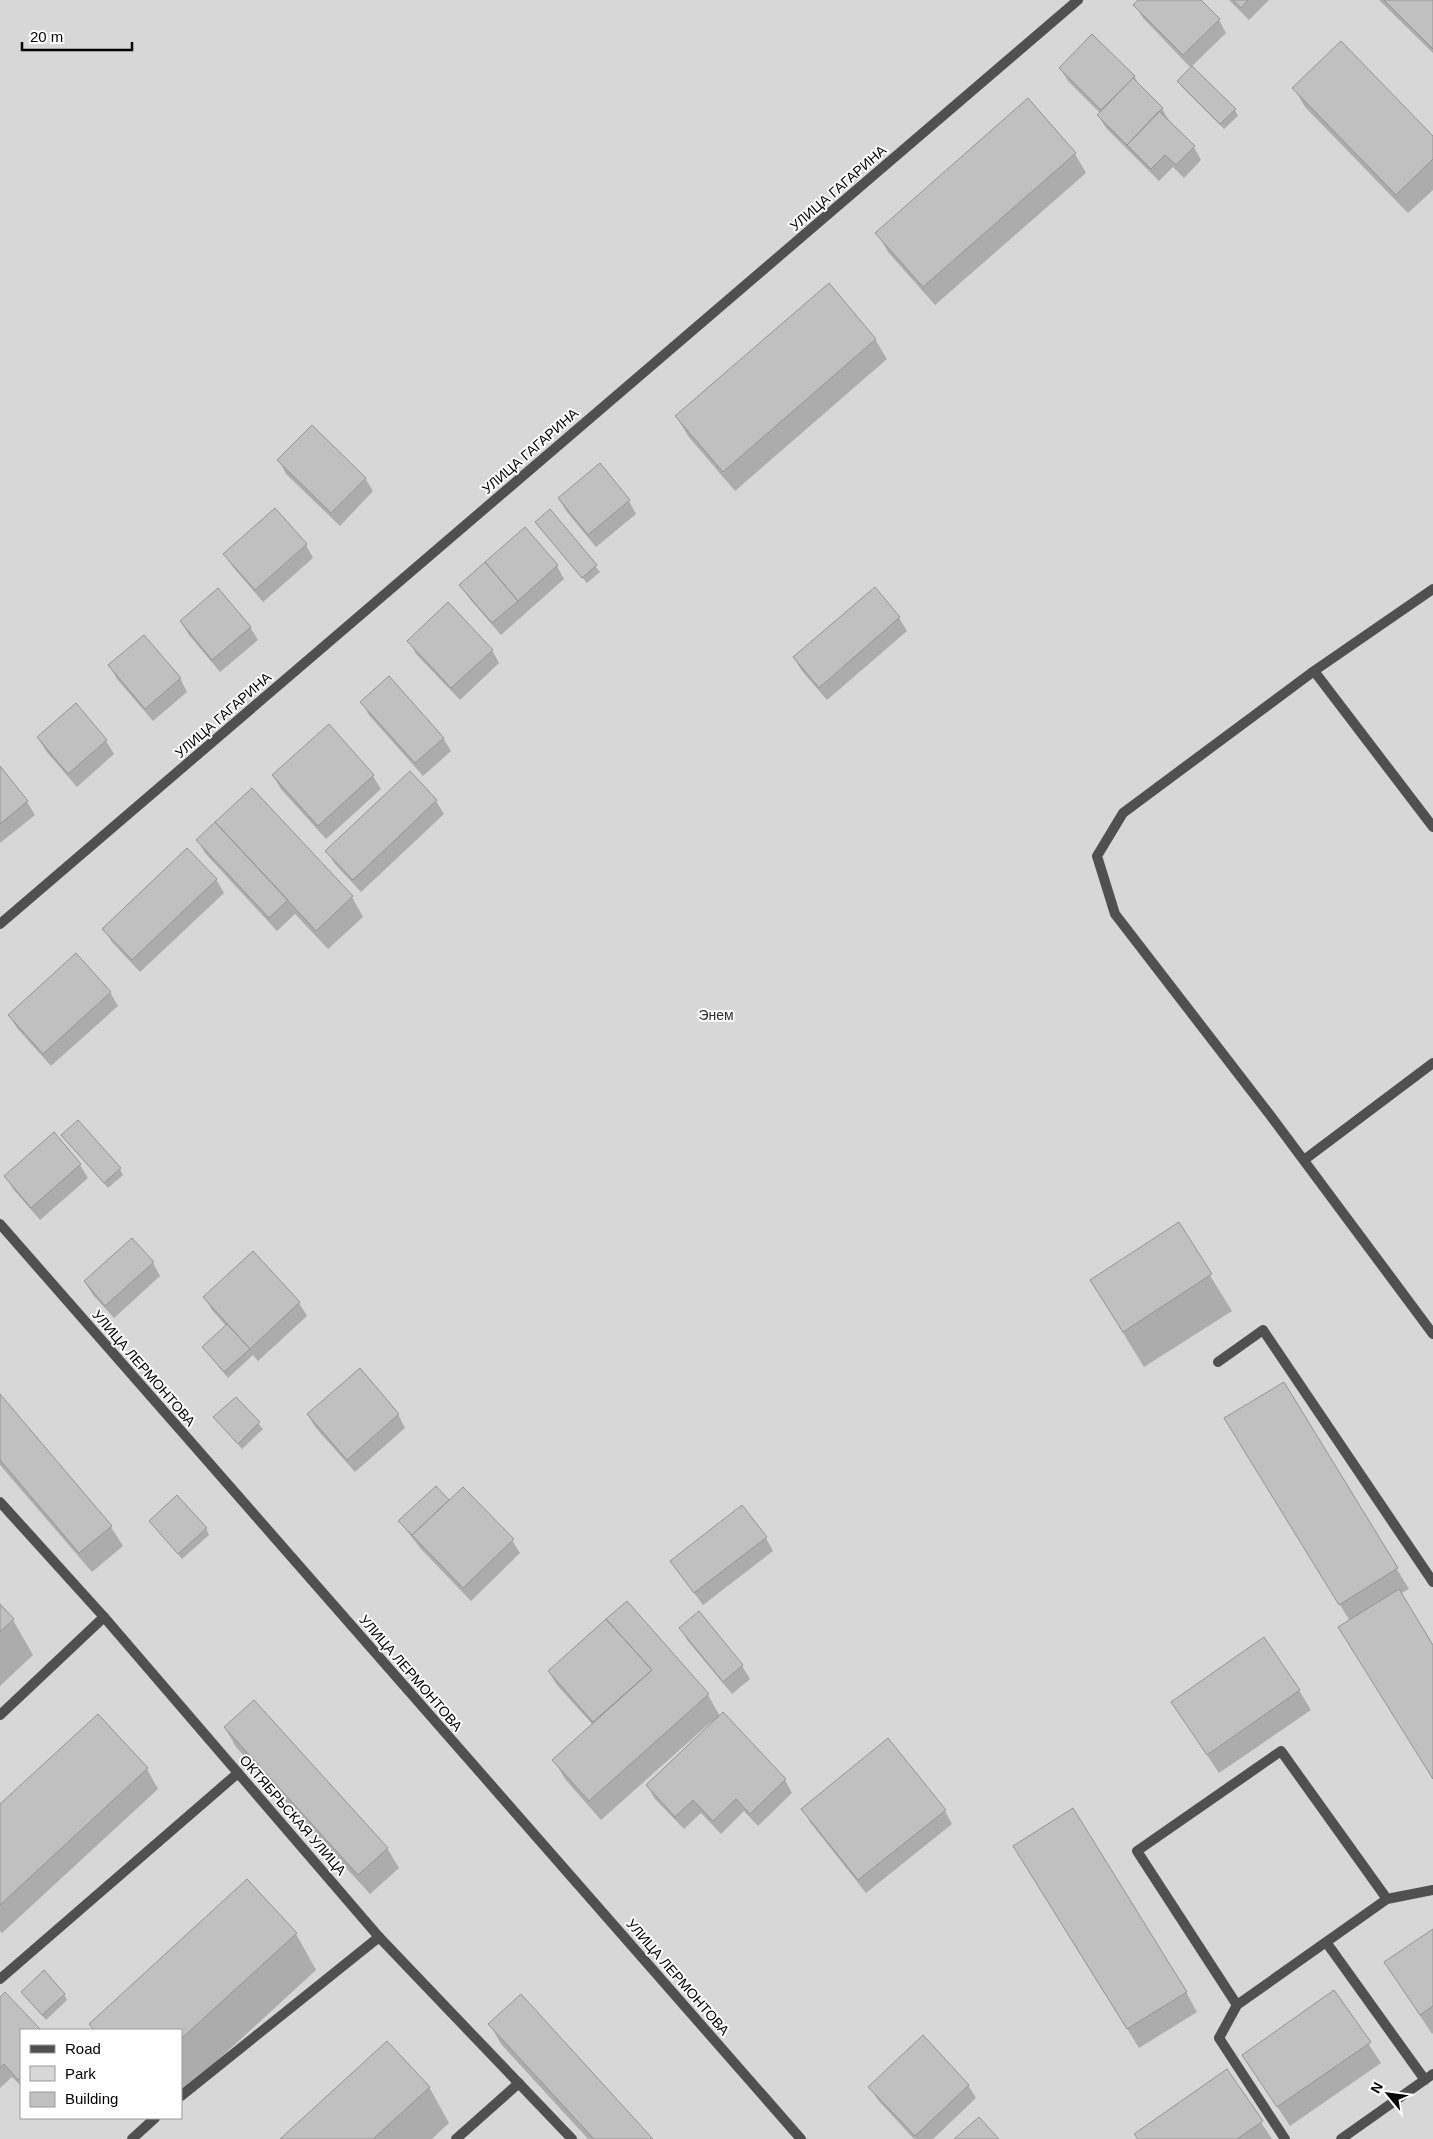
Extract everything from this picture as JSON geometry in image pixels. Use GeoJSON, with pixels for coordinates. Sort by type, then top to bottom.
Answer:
{"type":"FeatureCollection","features":[{"type":"Feature","properties":{"kind":"street","name":"УЛИЦА ГАГАРИНА"},"geometry":{"type":"LineString","coordinates":[[0,924],[1078,0]]}},
{"type":"Feature","properties":{"kind":"street"},"geometry":{"type":"LineString","coordinates":[[1433,589],[1314,671],[1123,813],[1097,856],[1115,914],[1304,1160],[1433,1334]]}},
{"type":"Feature","properties":{"kind":"street"},"geometry":{"type":"LineString","coordinates":[[1314,671],[1433,828]]}},
{"type":"Feature","properties":{"kind":"street"},"geometry":{"type":"LineString","coordinates":[[1304,1160],[1433,1063]]}},
{"type":"Feature","properties":{"kind":"street","name":"УЛИЦА ЛЕРМОНТОВА"},"geometry":{"type":"LineString","coordinates":[[0,1224],[801,2139]]}},
{"type":"Feature","properties":{"kind":"street"},"geometry":{"type":"LineString","coordinates":[[1218,1362],[1263,1330],[1433,1582]]}},
{"type":"Feature","properties":{"kind":"street","name":"ОКТЯБРЬСКАЯ УЛИЦА"},"geometry":{"type":"LineString","coordinates":[[0,1502],[104,1617],[379,1936],[572,2139]]}},
{"type":"Feature","properties":{"kind":"street"},"geometry":{"type":"LineString","coordinates":[[0,1715],[104,1617]]}},
{"type":"Feature","properties":{"kind":"street"},"geometry":{"type":"LineString","coordinates":[[1237,2005],[1137,1851],[1281,1751],[1387,1900]]}},
{"type":"Feature","properties":{"kind":"street"},"geometry":{"type":"LineString","coordinates":[[0,1979],[238,1773]]}},
{"type":"Feature","properties":{"kind":"street"},"geometry":{"type":"LineString","coordinates":[[1285,2139],[1218,2038],[1237,2005],[1387,1900],[1433,1890]]}},
{"type":"Feature","properties":{"kind":"street"},"geometry":{"type":"LineString","coordinates":[[182,2095],[379,1936]]}},
{"type":"Feature","properties":{"kind":"street"},"geometry":{"type":"LineString","coordinates":[[1326,1942],[1429,2077],[1341,2139]]}},
{"type":"Feature","properties":{"kind":"street"},"geometry":{"type":"LineString","coordinates":[[456,2139],[519,2083]]}},
{"type":"Feature","properties":{"kind":"street"},"geometry":{"type":"LineString","coordinates":[[132,2139],[154,2119]]}},
{"type":"Feature","properties":{"kind":"green space","name":"Энем"},"geometry":{"type":"Polygon","coordinates":[[[0,0],[1433,0],[1433,2139],[0,2139],[0,0]]]}},
{"type":"Feature","properties":{"kind":"building"},"geometry":{"type":"Polygon","coordinates":[[[1138,0],[1201,0],[1220,19],[1183,55],[1133,5],[1138,0]]]}},
{"type":"Feature","properties":{"kind":"building"},"geometry":{"type":"Polygon","coordinates":[[[1233,0],[1248,0],[1241,8],[1233,0]]]}},
{"type":"Feature","properties":{"kind":"building"},"geometry":{"type":"Polygon","coordinates":[[[1384,0],[1433,0],[1433,49],[1384,0]]]}},
{"type":"Feature","properties":{"kind":"building"},"geometry":{"type":"Polygon","coordinates":[[[1092,34],[1135,76],[1101,110],[1059,68],[1092,34]]]}},
{"type":"Feature","properties":{"kind":"building"},"geometry":{"type":"Polygon","coordinates":[[[1341,41],[1433,136],[1433,159],[1396,195],[1292,88],[1341,41]]]}},
{"type":"Feature","properties":{"kind":"building"},"geometry":{"type":"Polygon","coordinates":[[[1192,66],[1236,109],[1220,124],[1177,81],[1192,66]]]}},
{"type":"Feature","properties":{"kind":"building"},"geometry":{"type":"Polygon","coordinates":[[[1133,78],[1163,108],[1127,145],[1097,115],[1133,78]]]}},
{"type":"Feature","properties":{"kind":"building"},"geometry":{"type":"Polygon","coordinates":[[[1028,98],[1076,153],[923,287],[875,233],[1028,98]]]}},
{"type":"Feature","properties":{"kind":"building"},"geometry":{"type":"Polygon","coordinates":[[[1159,111],[1195,146],[1176,165],[1165,155],[1151,169],[1127,145],[1159,111]]]}},
{"type":"Feature","properties":{"kind":"building"},"geometry":{"type":"Polygon","coordinates":[[[829,283],[876,339],[723,472],[675,416],[829,283]]]}},
{"type":"Feature","properties":{"kind":"building"},"geometry":{"type":"Polygon","coordinates":[[[312,425],[366,478],[331,513],[277,460],[312,425]]]}},
{"type":"Feature","properties":{"kind":"building"},"geometry":{"type":"Polygon","coordinates":[[[600,463],[630,500],[588,535],[558,498],[600,463]]]}},
{"type":"Feature","properties":{"kind":"building"},"geometry":{"type":"Polygon","coordinates":[[[275,508],[307,544],[255,590],[223,554],[275,508]]]}},
{"type":"Feature","properties":{"kind":"building"},"geometry":{"type":"Polygon","coordinates":[[[550,509],[597,565],[582,578],[535,522],[550,509]]]}},
{"type":"Feature","properties":{"kind":"building"},"geometry":{"type":"Polygon","coordinates":[[[525,527],[558,565],[518,601],[485,562],[525,527]]]}},
{"type":"Feature","properties":{"kind":"building"},"geometry":{"type":"Polygon","coordinates":[[[485,562],[518,601],[492,623],[459,585],[485,562]]]}},
{"type":"Feature","properties":{"kind":"building"},"geometry":{"type":"Polygon","coordinates":[[[875,587],[900,617],[819,688],[793,657],[875,587]]]}},
{"type":"Feature","properties":{"kind":"building"},"geometry":{"type":"Polygon","coordinates":[[[218,588],[251,627],[212,660],[180,621],[218,588]]]}},
{"type":"Feature","properties":{"kind":"building"},"geometry":{"type":"Polygon","coordinates":[[[448,602],[493,650],[451,688],[407,641],[448,602]]]}},
{"type":"Feature","properties":{"kind":"building"},"geometry":{"type":"Polygon","coordinates":[[[144,635],[181,678],[145,709],[108,665],[144,635]]]}},
{"type":"Feature","properties":{"kind":"building"},"geometry":{"type":"Polygon","coordinates":[[[389,676],[444,738],[415,763],[360,702],[389,676]]]}},
{"type":"Feature","properties":{"kind":"building"},"geometry":{"type":"Polygon","coordinates":[[[76,703],[107,740],[68,774],[37,737],[76,703]]]}},
{"type":"Feature","properties":{"kind":"building"},"geometry":{"type":"Polygon","coordinates":[[[329,724],[374,775],[318,826],[272,775],[329,724]]]}},
{"type":"Feature","properties":{"kind":"building"},"geometry":{"type":"Polygon","coordinates":[[[0,766],[28,801],[0,824],[0,766]]]}},
{"type":"Feature","properties":{"kind":"building"},"geometry":{"type":"Polygon","coordinates":[[[410,771],[437,800],[353,880],[325,851],[410,771]]]}},
{"type":"Feature","properties":{"kind":"building"},"geometry":{"type":"Polygon","coordinates":[[[252,788],[353,896],[316,931],[215,822],[252,788]]]}},
{"type":"Feature","properties":{"kind":"building"},"geometry":{"type":"Polygon","coordinates":[[[215,822],[288,900],[269,918],[196,840],[215,822]]]}},
{"type":"Feature","properties":{"kind":"building"},"geometry":{"type":"Polygon","coordinates":[[[187,848],[217,879],[132,960],[102,929],[187,848]]]}},
{"type":"Feature","properties":{"kind":"building"},"geometry":{"type":"Polygon","coordinates":[[[76,953],[111,992],[43,1054],[8,1015],[76,953]]]}},
{"type":"Feature","properties":{"kind":"building"},"geometry":{"type":"Polygon","coordinates":[[[78,1120],[121,1168],[104,1183],[61,1135],[78,1120]]]}},
{"type":"Feature","properties":{"kind":"building"},"geometry":{"type":"Polygon","coordinates":[[[54,1132],[81,1164],[31,1208],[4,1176],[54,1132]]]}},
{"type":"Feature","properties":{"kind":"building"},"geometry":{"type":"Polygon","coordinates":[[[1179,1222],[1212,1274],[1123,1332],[1090,1280],[1179,1222]]]}},
{"type":"Feature","properties":{"kind":"building"},"geometry":{"type":"Polygon","coordinates":[[[132,1238],[154,1262],[105,1306],[84,1281],[132,1238]]]}},
{"type":"Feature","properties":{"kind":"building"},"geometry":{"type":"Polygon","coordinates":[[[253,1251],[300,1302],[250,1349],[203,1297],[253,1251]]]}},
{"type":"Feature","properties":{"kind":"building"},"geometry":{"type":"Polygon","coordinates":[[[227,1324],[250,1349],[224,1372],[202,1347],[227,1324]]]}},
{"type":"Feature","properties":{"kind":"building"},"geometry":{"type":"Polygon","coordinates":[[[360,1368],[399,1414],[347,1460],[307,1414],[360,1368]]]}},
{"type":"Feature","properties":{"kind":"building"},"geometry":{"type":"Polygon","coordinates":[[[1284,1382],[1398,1568],[1339,1605],[1224,1418],[1284,1382]]]}},
{"type":"Feature","properties":{"kind":"building"},"geometry":{"type":"Polygon","coordinates":[[[0,1394],[112,1526],[79,1553],[0,1460],[0,1394]]]}},
{"type":"Feature","properties":{"kind":"building"},"geometry":{"type":"Polygon","coordinates":[[[236,1397],[260,1422],[238,1444],[213,1417],[236,1397]]]}},
{"type":"Feature","properties":{"kind":"building"},"geometry":{"type":"Polygon","coordinates":[[[436,1486],[449,1500],[412,1535],[398,1521],[436,1486]]]}},
{"type":"Feature","properties":{"kind":"building"},"geometry":{"type":"Polygon","coordinates":[[[463,1487],[514,1539],[463,1588],[412,1535],[463,1487]]]}},
{"type":"Feature","properties":{"kind":"building"},"geometry":{"type":"Polygon","coordinates":[[[177,1495],[207,1528],[178,1554],[149,1521],[177,1495]]]}},
{"type":"Feature","properties":{"kind":"building"},"geometry":{"type":"Polygon","coordinates":[[[742,1505],[767,1537],[694,1593],[670,1561],[742,1505]]]}},
{"type":"Feature","properties":{"kind":"building"},"geometry":{"type":"Polygon","coordinates":[[[1399,1589],[1433,1645],[1433,1779],[1338,1627],[1399,1589]]]}},
{"type":"Feature","properties":{"kind":"building"},"geometry":{"type":"Polygon","coordinates":[[[627,1601],[709,1694],[589,1801],[552,1760],[652,1670],[606,1619],[627,1601]]]}},
{"type":"Feature","properties":{"kind":"building"},"geometry":{"type":"Polygon","coordinates":[[[0,1604],[14,1619],[0,1632],[0,1604]]]}},
{"type":"Feature","properties":{"kind":"building"},"geometry":{"type":"Polygon","coordinates":[[[699,1611],[743,1665],[723,1682],[679,1628],[699,1611]]]}},
{"type":"Feature","properties":{"kind":"building"},"geometry":{"type":"Polygon","coordinates":[[[606,1619],[652,1670],[593,1722],[548,1671],[606,1619]]]}},
{"type":"Feature","properties":{"kind":"building"},"geometry":{"type":"Polygon","coordinates":[[[1264,1637],[1300,1690],[1207,1755],[1171,1702],[1264,1637]]]}},
{"type":"Feature","properties":{"kind":"building"},"geometry":{"type":"Polygon","coordinates":[[[254,1700],[388,1848],[358,1875],[224,1727],[254,1700]]]}},
{"type":"Feature","properties":{"kind":"building"},"geometry":{"type":"Polygon","coordinates":[[[723,1712],[786,1779],[750,1814],[736,1799],[713,1821],[693,1800],[675,1817],[646,1785],[723,1712]]]}},
{"type":"Feature","properties":{"kind":"building"},"geometry":{"type":"Polygon","coordinates":[[[98,1714],[148,1768],[0,1905],[0,1804],[98,1714]]]}},
{"type":"Feature","properties":{"kind":"building"},"geometry":{"type":"Polygon","coordinates":[[[888,1738],[946,1810],[858,1880],[801,1809],[888,1738]]]}},
{"type":"Feature","properties":{"kind":"building"},"geometry":{"type":"Polygon","coordinates":[[[1073,1808],[1187,1992],[1127,2029],[1013,1846],[1073,1808]]]}},
{"type":"Feature","properties":{"kind":"building"},"geometry":{"type":"Polygon","coordinates":[[[247,1879],[297,1933],[182,2038],[182,2029],[93,2029],[89,2024],[247,1879]]]}},
{"type":"Feature","properties":{"kind":"building"},"geometry":{"type":"Polygon","coordinates":[[[1433,1929],[1433,2006],[1420,2015],[1384,1962],[1433,1929]]]}},
{"type":"Feature","properties":{"kind":"building"},"geometry":{"type":"Polygon","coordinates":[[[44,1970],[65,1994],[42,2015],[21,1992],[44,1970]]]}},
{"type":"Feature","properties":{"kind":"building"},"geometry":{"type":"Polygon","coordinates":[[[1334,1990],[1371,2042],[1277,2107],[1242,2055],[1334,1990]]]}},
{"type":"Feature","properties":{"kind":"building"},"geometry":{"type":"Polygon","coordinates":[[[5,1992],[40,2029],[20,2029],[20,2078],[18,2080],[4,2064],[0,2068],[0,1997],[5,1992]]]}},
{"type":"Feature","properties":{"kind":"building"},"geometry":{"type":"Polygon","coordinates":[[[521,1994],[653,2139],[594,2139],[488,2024],[521,1994]]]}},
{"type":"Feature","properties":{"kind":"building"},"geometry":{"type":"Polygon","coordinates":[[[923,2035],[969,2085],[915,2136],[868,2087],[923,2035]]]}},
{"type":"Feature","properties":{"kind":"building"},"geometry":{"type":"Polygon","coordinates":[[[387,2041],[430,2087],[373,2139],[280,2139],[387,2041]]]}},
{"type":"Feature","properties":{"kind":"building"},"geometry":{"type":"Polygon","coordinates":[[[1227,2069],[1263,2121],[1237,2139],[1138,2139],[1134,2134],[1227,2069]]]}},
{"type":"Feature","properties":{"kind":"building"},"geometry":{"type":"Polygon","coordinates":[[[979,2117],[999,2139],[954,2139],[979,2117]]]}}]}
